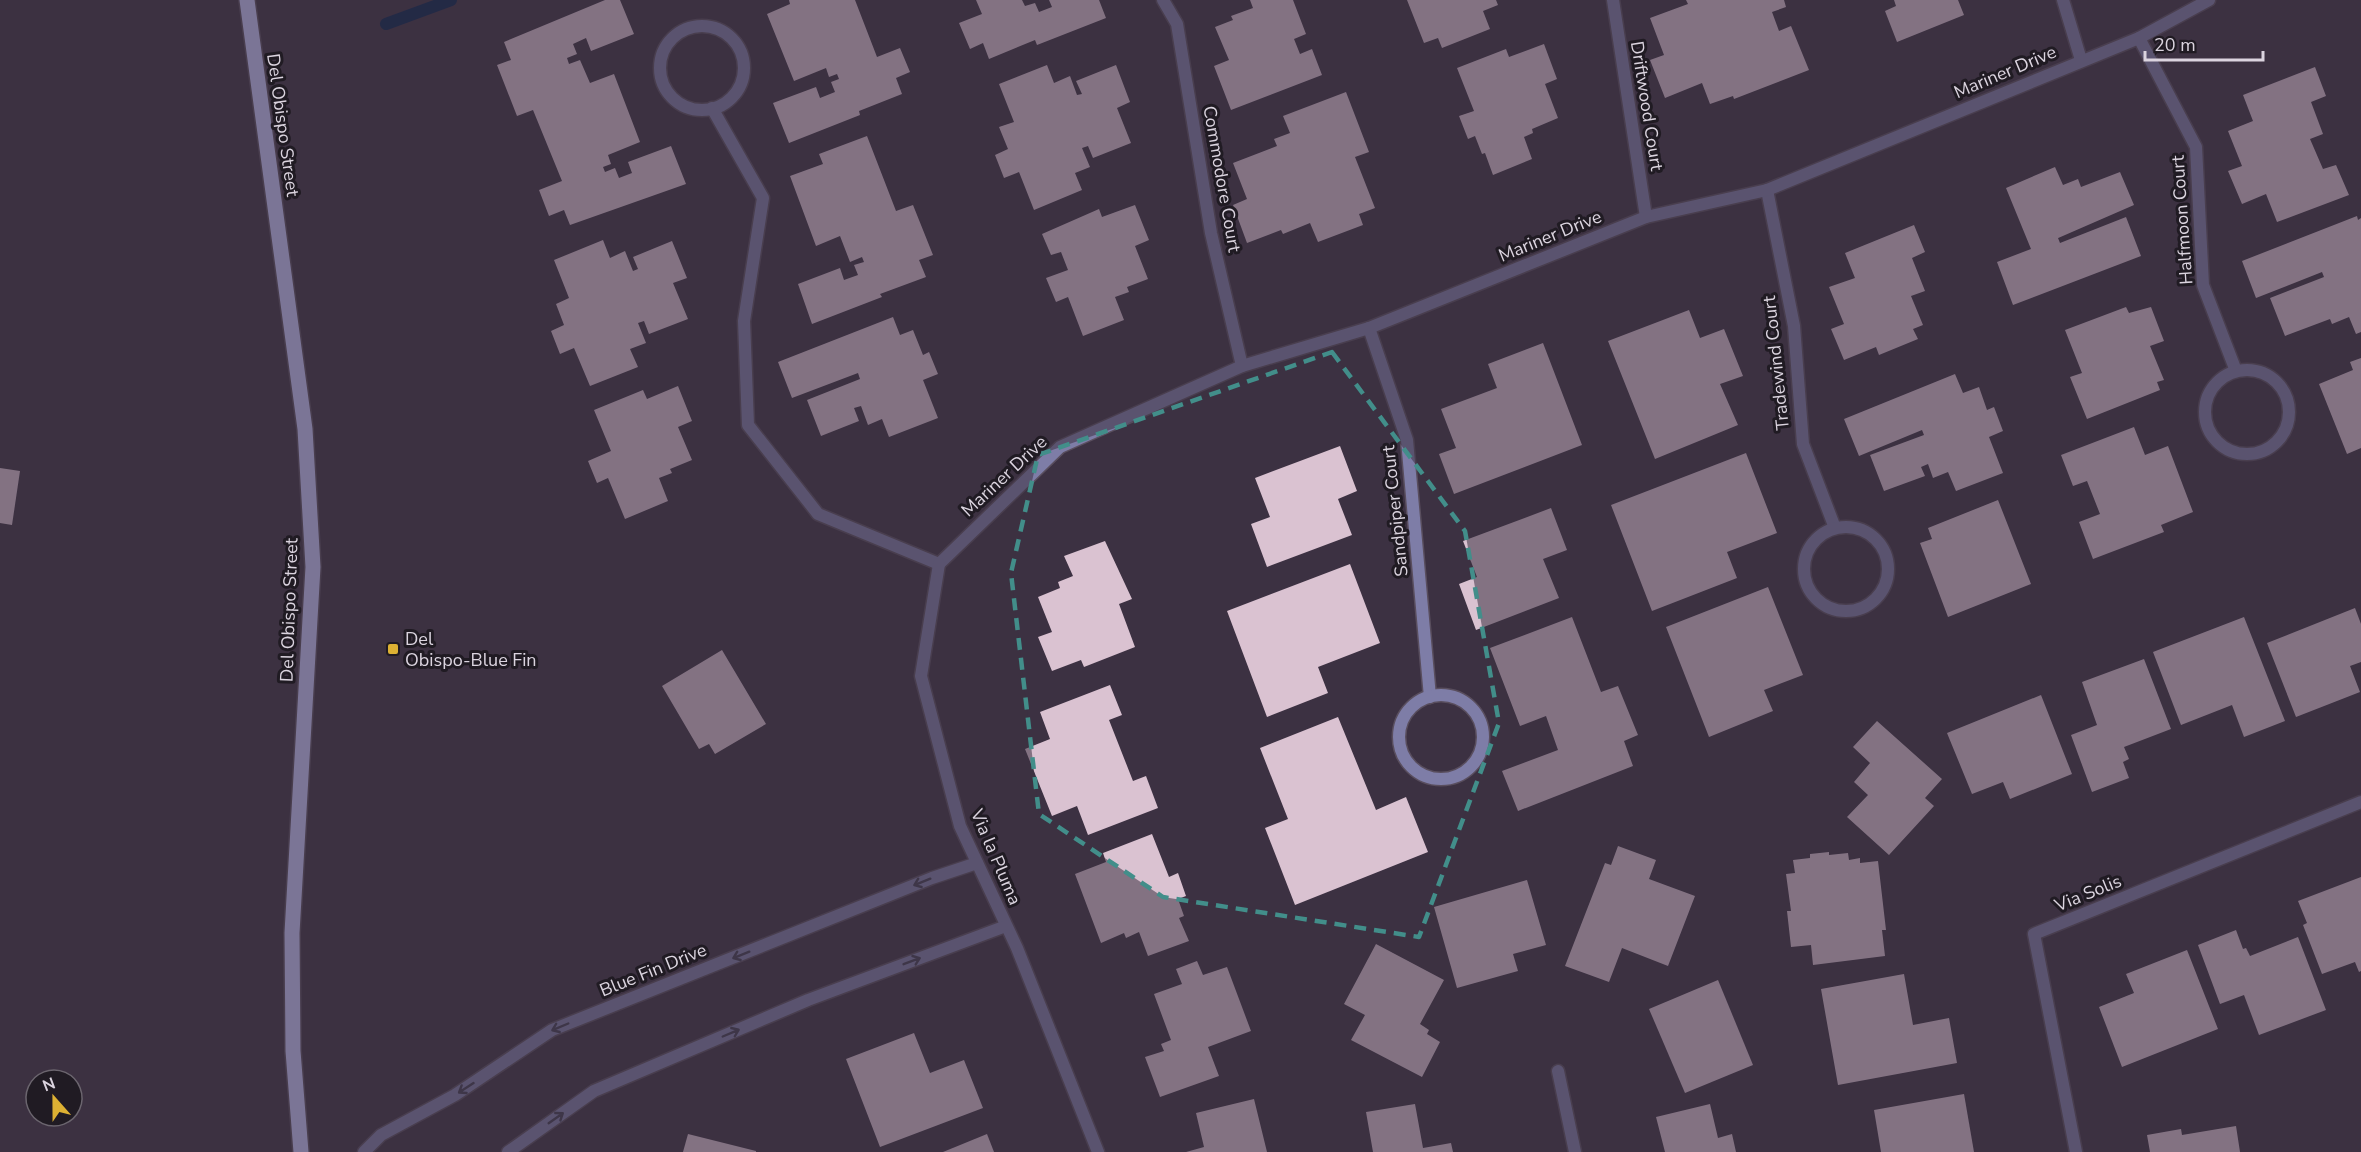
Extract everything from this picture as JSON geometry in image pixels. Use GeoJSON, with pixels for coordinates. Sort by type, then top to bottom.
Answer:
{"type":"FeatureCollection","features":[{"type":"Feature","properties":{"kind":"main road","name":"Del Obispo Street"},"geometry":{"type":"LineString","coordinates":[[247,0],[305,429],[313,567],[292,933],[293,1051],[301,1152]]}},
{"type":"Feature","properties":{"kind":"street","name":"Commodore Court"},"geometry":{"type":"LineString","coordinates":[[1163,0],[1177,24],[1211,232],[1242,366]]}},
{"type":"Feature","properties":{"kind":"street","name":"Driftwood Court"},"geometry":{"type":"LineString","coordinates":[[1613,0],[1646,217]]}},
{"type":"Feature","properties":{"kind":"street"},"geometry":{"type":"LineString","coordinates":[[2063,0],[2081,60]]}},
{"type":"Feature","properties":{"kind":"street","name":"Mariner Drive"},"geometry":{"type":"LineString","coordinates":[[939,564],[1060,447],[1242,366],[1369,328],[1646,217],[1767,190],[2139,38],[2209,0]]}},
{"type":"Feature","properties":{"kind":"street"},"geometry":{"type":"LineString","coordinates":[[708,26],[723,32],[735,42],[743,57],[744,74],[738,89],[727,101],[712,108],[696,110],[681,104],[668,93],[661,79],[660,62],[666,46],[676,35],[691,27],[708,26]]}},
{"type":"Feature","properties":{"kind":"street","name":"Halfmoon Court"},"geometry":{"type":"LineString","coordinates":[[2139,38],[2196,147],[2203,285],[2236,371]]}},
{"type":"Feature","properties":{"kind":"street"},"geometry":{"type":"LineString","coordinates":[[712,108],[763,198],[744,321],[748,425],[818,514],[939,564]]}},
{"type":"Feature","properties":{"kind":"street","name":"Tradewind Court"},"geometry":{"type":"LineString","coordinates":[[1767,190],[1794,326],[1803,444],[1835,528]]}},
{"type":"Feature","properties":{"kind":"street","name":"Sandpiper Court"},"geometry":{"type":"LineString","coordinates":[[1369,328],[1407,440],[1430,697]]}},
{"type":"Feature","properties":{"kind":"street"},"geometry":{"type":"LineString","coordinates":[[2253,370],[2268,376],[2280,387],[2287,401],[2288,418],[2283,433],[2272,446],[2257,453],[2241,454],[2225,448],[2213,438],[2206,423],[2205,406],[2210,391],[2222,379],[2236,371],[2253,370]]}},
{"type":"Feature","properties":{"kind":"street"},"geometry":{"type":"LineString","coordinates":[[1851,527],[1867,532],[1880,543],[1886,558],[1887,575],[1882,590],[1871,602],[1856,609],[1840,610],[1824,605],[1812,594],[1805,580],[1804,563],[1809,548],[1820,535],[1835,528],[1851,527]]}},
{"type":"Feature","properties":{"kind":"street","name":"Via la Pluma"},"geometry":{"type":"LineString","coordinates":[[939,564],[921,676],[960,826],[1006,926],[1098,1152]]}},
{"type":"Feature","properties":{"kind":"street"},"geometry":{"type":"LineString","coordinates":[[1447,695],[1462,701],[1474,712],[1482,726],[1483,743],[1477,758],[1466,770],[1451,778],[1435,779],[1419,773],[1407,763],[1400,748],[1399,731],[1404,716],[1415,704],[1430,697],[1447,695]]}},
{"type":"Feature","properties":{"kind":"street","name":"Via Solis"},"geometry":{"type":"LineString","coordinates":[[2076,1152],[2034,934],[2361,802]]}},
{"type":"Feature","properties":{"kind":"street","name":"Blue Fin Drive"},"geometry":{"type":"LineString","coordinates":[[364,1152],[381,1135],[455,1095],[552,1030],[932,878],[977,863]]}},
{"type":"Feature","properties":{"kind":"street"},"geometry":{"type":"LineString","coordinates":[[508,1152],[594,1091],[808,1000],[1006,926]]}},
{"type":"Feature","properties":{"kind":"street"},"geometry":{"type":"LineString","coordinates":[[1558,1071],[1575,1152]]}},
{"type":"Feature","properties":{"kind":"highlighted area"},"geometry":{"type":"Polygon","coordinates":[[[1332,352],[1465,531],[1499,723],[1419,937],[1163,897],[1039,814],[1011,573],[1038,455],[1332,352]]]}},
{"type":"Feature","properties":{"kind":"building"},"geometry":{"type":"Polygon","coordinates":[[[605,0],[620,0],[634,34],[591,51],[586,38],[573,44],[577,54],[567,58],[569,64],[580,60],[590,83],[614,74],[640,142],[608,155],[611,164],[603,167],[605,172],[615,168],[619,178],[632,173],[628,162],[671,146],[686,184],[570,225],[564,210],[549,216],[539,190],[562,181],[533,110],[517,116],[497,65],[511,60],[504,42],[605,0]]]}},
{"type":"Feature","properties":{"kind":"building"},"geometry":{"type":"Polygon","coordinates":[[[789,0],[855,0],[877,57],[900,48],[910,72],[896,78],[902,94],[859,111],[860,115],[789,143],[773,103],[816,87],[820,98],[835,92],[831,82],[839,79],[837,74],[829,77],[826,68],[794,81],[767,14],[790,4],[789,0]]]}},
{"type":"Feature","properties":{"kind":"building"},"geometry":{"type":"Polygon","coordinates":[[[976,0],[1022,0],[1025,6],[1035,3],[1039,12],[1052,7],[1049,0],[1099,0],[1106,18],[1037,45],[1035,40],[989,59],[983,43],[970,49],[959,23],[982,14],[976,0]]]}},
{"type":"Feature","properties":{"kind":"building"},"geometry":{"type":"Polygon","coordinates":[[[1250,0],[1293,0],[1306,34],[1294,39],[1300,54],[1312,49],[1322,75],[1231,110],[1214,66],[1229,60],[1215,27],[1233,20],[1231,16],[1253,8],[1250,0]]]}},
{"type":"Feature","properties":{"kind":"building"},"geometry":{"type":"Polygon","coordinates":[[[1407,0],[1496,0],[1498,5],[1483,11],[1490,29],[1442,48],[1438,38],[1424,43],[1407,0]]]}},
{"type":"Feature","properties":{"kind":"building"},"geometry":{"type":"Polygon","coordinates":[[[1686,0],[1784,0],[1786,7],[1772,12],[1779,31],[1791,26],[1809,70],[1734,99],[1733,96],[1710,104],[1702,83],[1665,98],[1650,60],[1664,55],[1650,18],[1688,4],[1686,0]]]}},
{"type":"Feature","properties":{"kind":"building"},"geometry":{"type":"Polygon","coordinates":[[[1894,0],[1958,0],[1964,15],[1897,42],[1885,11],[1896,6],[1894,0]]]}},
{"type":"Feature","properties":{"kind":"building"},"geometry":{"type":"Polygon","coordinates":[[[1544,44],[1557,79],[1545,84],[1558,118],[1532,129],[1533,133],[1524,137],[1532,159],[1493,175],[1485,153],[1482,154],[1475,136],[1468,139],[1459,116],[1474,111],[1457,68],[1506,49],[1509,57],[1544,44]]]}},
{"type":"Feature","properties":{"kind":"building"},"geometry":{"type":"Polygon","coordinates":[[[1047,65],[1054,83],[1070,76],[1077,95],[1082,94],[1076,81],[1116,65],[1130,102],[1117,108],[1131,143],[1093,158],[1088,146],[1082,148],[1090,167],[1075,173],[1082,190],[1034,210],[1019,172],[1004,178],[995,155],[1008,149],[999,127],[1014,122],[999,84],[1047,65]]]}},
{"type":"Feature","properties":{"kind":"building"},"geometry":{"type":"Polygon","coordinates":[[[2315,67],[2326,96],[2311,102],[2323,134],[2310,139],[2323,169],[2336,165],[2349,195],[2277,222],[2266,194],[2242,204],[2228,171],[2242,166],[2228,131],[2253,121],[2243,95],[2315,67]]]}},
{"type":"Feature","properties":{"kind":"building"},"geometry":{"type":"Polygon","coordinates":[[[1346,92],[1369,152],[1355,157],[1375,208],[1359,214],[1363,225],[1318,242],[1310,223],[1283,234],[1281,230],[1247,243],[1233,205],[1247,199],[1233,163],[1277,146],[1274,139],[1290,133],[1283,116],[1346,92]]]}},
{"type":"Feature","properties":{"kind":"building"},"geometry":{"type":"Polygon","coordinates":[[[867,136],[896,211],[913,205],[933,255],[919,260],[926,277],[880,294],[882,297],[812,324],[798,284],[840,268],[844,280],[858,275],[854,265],[864,262],[862,257],[850,262],[840,236],[816,246],[790,176],[823,164],[819,154],[867,136]]]}},
{"type":"Feature","properties":{"kind":"building"},"geometry":{"type":"Polygon","coordinates":[[[2055,167],[2063,185],[2078,179],[2081,187],[2120,172],[2134,205],[2058,238],[2060,243],[2126,217],[2141,256],[2013,305],[1997,262],[2031,249],[2006,188],[2055,167]]]}},
{"type":"Feature","properties":{"kind":"building"},"geometry":{"type":"Polygon","coordinates":[[[1135,205],[1149,240],[1135,246],[1148,279],[1127,287],[1129,292],[1115,297],[1124,320],[1083,336],[1068,297],[1056,302],[1046,278],[1068,270],[1061,252],[1051,255],[1042,234],[1099,209],[1102,217],[1135,205]]]}},
{"type":"Feature","properties":{"kind":"building"},"geometry":{"type":"Polygon","coordinates":[[[2357,216],[2358,220],[2361,218],[2361,332],[2356,334],[2349,317],[2332,324],[2330,319],[2285,336],[2270,298],[2324,277],[2322,272],[2256,298],[2242,261],[2357,216]]]}},
{"type":"Feature","properties":{"kind":"building"},"geometry":{"type":"Polygon","coordinates":[[[1914,225],[1925,252],[1912,258],[1925,291],[1911,296],[1923,325],[1913,329],[1918,339],[1879,355],[1876,347],[1844,360],[1831,329],[1844,324],[1829,287],[1855,278],[1845,253],[1914,225]]]}},
{"type":"Feature","properties":{"kind":"building"},"geometry":{"type":"Polygon","coordinates":[[[603,240],[610,258],[625,251],[633,271],[638,269],[633,257],[672,241],[687,278],[673,283],[688,319],[649,334],[644,321],[638,323],[646,343],[630,349],[638,367],[590,386],[574,348],[560,354],[551,331],[564,325],[556,304],[569,298],[554,260],[603,240]]]}},
{"type":"Feature","properties":{"kind":"building"},"geometry":{"type":"Polygon","coordinates":[[[2126,307],[2129,313],[2151,307],[2164,341],[2150,346],[2164,380],[2157,382],[2160,390],[2087,419],[2070,377],[2082,373],[2065,330],[2126,307]]]}},
{"type":"Feature","properties":{"kind":"building"},"geometry":{"type":"Polygon","coordinates":[[[1689,310],[1700,338],[1724,329],[1743,376],[1720,384],[1738,425],[1655,459],[1608,341],[1689,310]]]}},
{"type":"Feature","properties":{"kind":"building"},"geometry":{"type":"Polygon","coordinates":[[[893,317],[900,335],[913,330],[923,355],[929,352],[938,374],[923,380],[938,418],[889,437],[882,419],[868,425],[861,406],[854,408],[859,421],[821,436],[807,400],[860,379],[858,373],[792,398],[778,362],[893,317]]]}},
{"type":"Feature","properties":{"kind":"building"},"geometry":{"type":"Polygon","coordinates":[[[1543,343],[1582,445],[1454,494],[1439,454],[1456,448],[1441,409],[1497,388],[1488,364],[1543,343]]]}},
{"type":"Feature","properties":{"kind":"building"},"geometry":{"type":"Polygon","coordinates":[[[2361,358],[2361,448],[2347,454],[2319,384],[2353,370],[2350,362],[2361,358]]]}},
{"type":"Feature","properties":{"kind":"building"},"geometry":{"type":"Polygon","coordinates":[[[1955,374],[1963,393],[1979,387],[1987,410],[1994,407],[2003,431],[1989,437],[2003,473],[1956,491],[1948,472],[1933,478],[1928,464],[1921,467],[1925,476],[1884,491],[1870,455],[1924,435],[1922,430],[1859,456],[1844,419],[1955,374]]]}},
{"type":"Feature","properties":{"kind":"building"},"geometry":{"type":"Polygon","coordinates":[[[678,386],[692,421],[678,427],[692,460],[670,469],[672,473],[659,478],[668,501],[625,519],[608,478],[597,483],[588,461],[611,451],[594,410],[643,390],[647,399],[678,386]]]}},
{"type":"Feature","properties":{"kind":"building"},"geometry":{"type":"Polygon","coordinates":[[[2134,427],[2145,455],[2168,446],[2193,512],[2161,525],[2164,532],[2093,559],[2079,522],[2100,514],[2087,481],[2073,486],[2061,455],[2134,427]]]}},
{"type":"Feature","properties":{"kind":"building"},"geometry":{"type":"Polygon","coordinates":[[[1340,446],[1357,491],[1338,499],[1352,535],[1267,567],[1251,524],[1270,517],[1255,478],[1340,446]]]}},
{"type":"Feature","properties":{"kind":"building"},"geometry":{"type":"Polygon","coordinates":[[[1746,453],[1777,533],[1727,552],[1737,578],[1652,611],[1611,505],[1746,453]]]}},
{"type":"Feature","properties":{"kind":"building"},"geometry":{"type":"Polygon","coordinates":[[[0,468],[20,471],[12,525],[0,523],[0,468]]]}},
{"type":"Feature","properties":{"kind":"building"},"geometry":{"type":"Polygon","coordinates":[[[1998,500],[2031,584],[1948,617],[1920,543],[1932,539],[1928,528],[1998,500]]]}},
{"type":"Feature","properties":{"kind":"building"},"geometry":{"type":"Polygon","coordinates":[[[1551,508],[1567,550],[1543,559],[1559,598],[1476,630],[1459,584],[1477,577],[1463,541],[1551,508]]]}},
{"type":"Feature","properties":{"kind":"building"},"geometry":{"type":"Polygon","coordinates":[[[1105,541],[1132,599],[1119,604],[1135,647],[1084,667],[1081,660],[1052,671],[1038,637],[1052,632],[1038,597],[1060,588],[1058,582],[1073,576],[1064,556],[1105,541]]]}},
{"type":"Feature","properties":{"kind":"building"},"geometry":{"type":"Polygon","coordinates":[[[1350,564],[1380,643],[1318,667],[1328,693],[1267,717],[1227,611],[1350,564]]]}},
{"type":"Feature","properties":{"kind":"building"},"geometry":{"type":"Polygon","coordinates":[[[1768,587],[1803,675],[1764,690],[1773,711],[1709,737],[1666,627],[1768,587]]]}},
{"type":"Feature","properties":{"kind":"building"},"geometry":{"type":"Polygon","coordinates":[[[2355,608],[2361,624],[2361,662],[2350,666],[2360,692],[2296,717],[2267,643],[2355,608]]]}},
{"type":"Feature","properties":{"kind":"building"},"geometry":{"type":"Polygon","coordinates":[[[1572,617],[1601,692],[1618,686],[1638,735],[1624,741],[1633,766],[1518,811],[1502,771],[1558,750],[1546,716],[1520,726],[1490,648],[1572,617]]]}},
{"type":"Feature","properties":{"kind":"building"},"geometry":{"type":"Polygon","coordinates":[[[2244,617],[2285,721],[2244,737],[2232,705],[2181,725],[2153,652],[2244,617]]]}},
{"type":"Feature","properties":{"kind":"building"},"geometry":{"type":"Polygon","coordinates":[[[722,650],[766,724],[715,754],[709,744],[699,749],[662,686],[722,650]]]}},
{"type":"Feature","properties":{"kind":"building"},"geometry":{"type":"Polygon","coordinates":[[[2144,659],[2171,729],[2124,747],[2129,759],[2123,762],[2129,778],[2092,792],[2071,735],[2097,725],[2082,682],[2144,659]]]}},
{"type":"Feature","properties":{"kind":"building"},"geometry":{"type":"Polygon","coordinates":[[[1110,685],[1122,715],[1109,720],[1133,781],[1146,776],[1158,808],[1088,835],[1077,806],[1052,816],[1025,749],[1050,739],[1040,712],[1110,685]]]}},
{"type":"Feature","properties":{"kind":"building"},"geometry":{"type":"Polygon","coordinates":[[[2041,695],[2072,774],[2010,799],[2003,782],[1972,794],[1947,733],[2041,695]]]}},
{"type":"Feature","properties":{"kind":"building"},"geometry":{"type":"Polygon","coordinates":[[[1338,717],[1376,810],[1406,797],[1428,852],[1295,905],[1265,828],[1288,819],[1260,748],[1338,717]]]}},
{"type":"Feature","properties":{"kind":"building"},"geometry":{"type":"Polygon","coordinates":[[[1877,721],[1942,779],[1925,798],[1934,806],[1889,855],[1847,817],[1868,795],[1854,782],[1870,763],[1853,747],[1877,721]]]}},
{"type":"Feature","properties":{"kind":"building"},"geometry":{"type":"Polygon","coordinates":[[[1152,834],[1169,877],[1178,873],[1186,896],[1178,899],[1184,916],[1179,918],[1189,941],[1148,956],[1139,932],[1126,938],[1124,933],[1101,943],[1075,874],[1106,862],[1103,853],[1152,834]]]}},
{"type":"Feature","properties":{"kind":"building"},"geometry":{"type":"Polygon","coordinates":[[[1618,846],[1656,860],[1649,879],[1695,896],[1668,966],[1622,948],[1609,982],[1565,966],[1605,863],[1611,865],[1618,846]]]}},
{"type":"Feature","properties":{"kind":"building"},"geometry":{"type":"Polygon","coordinates":[[[1829,852],[1829,855],[1848,853],[1849,860],[1860,858],[1860,863],[1878,861],[1886,930],[1882,930],[1885,956],[1813,965],[1811,945],[1791,947],[1787,911],[1791,911],[1786,874],[1795,873],[1793,860],[1810,858],[1810,854],[1829,852]]]}},
{"type":"Feature","properties":{"kind":"building"},"geometry":{"type":"Polygon","coordinates":[[[2361,877],[2361,971],[2359,972],[2355,962],[2322,974],[2303,925],[2307,923],[2298,901],[2361,877]]]}},
{"type":"Feature","properties":{"kind":"building"},"geometry":{"type":"Polygon","coordinates":[[[1527,880],[1546,945],[1513,954],[1518,971],[1457,988],[1434,907],[1527,880]]]}},
{"type":"Feature","properties":{"kind":"building"},"geometry":{"type":"Polygon","coordinates":[[[2236,930],[2243,949],[2246,948],[2250,956],[2298,937],[2326,1010],[2259,1035],[2244,995],[2220,1004],[2198,945],[2236,930]]]}},
{"type":"Feature","properties":{"kind":"building"},"geometry":{"type":"Polygon","coordinates":[[[1376,944],[1444,980],[1420,1024],[1429,1030],[1427,1034],[1440,1042],[1422,1077],[1351,1040],[1365,1015],[1344,1004],[1376,944]]]}},
{"type":"Feature","properties":{"kind":"building"},"geometry":{"type":"Polygon","coordinates":[[[2187,950],[2218,1029],[2122,1067],[2099,1007],[2134,993],[2126,974],[2187,950]]]}},
{"type":"Feature","properties":{"kind":"building"},"geometry":{"type":"Polygon","coordinates":[[[1197,961],[1203,975],[1227,967],[1251,1031],[1208,1047],[1219,1076],[1160,1097],[1145,1057],[1164,1051],[1161,1044],[1171,1040],[1154,994],[1182,984],[1176,969],[1197,961]]]}},
{"type":"Feature","properties":{"kind":"building"},"geometry":{"type":"Polygon","coordinates":[[[1904,974],[1913,1025],[1949,1018],[1957,1063],[1838,1085],[1821,989],[1904,974]]]}},
{"type":"Feature","properties":{"kind":"building"},"geometry":{"type":"Polygon","coordinates":[[[1718,980],[1753,1065],[1685,1093],[1649,1009],[1718,980]]]}},
{"type":"Feature","properties":{"kind":"building"},"geometry":{"type":"Polygon","coordinates":[[[914,1033],[930,1073],[964,1060],[983,1108],[880,1147],[846,1059],[914,1033]]]}},
{"type":"Feature","properties":{"kind":"building"},"geometry":{"type":"Polygon","coordinates":[[[1964,1094],[1974,1152],[1881,1152],[1874,1110],[1964,1094]]]}},
{"type":"Feature","properties":{"kind":"building"},"geometry":{"type":"Polygon","coordinates":[[[1254,1099],[1267,1152],[1186,1152],[1204,1147],[1196,1113],[1254,1099]]]}},
{"type":"Feature","properties":{"kind":"building"},"geometry":{"type":"Polygon","coordinates":[[[1415,1104],[1423,1148],[1451,1143],[1453,1152],[1373,1152],[1366,1112],[1415,1104]]]}},
{"type":"Feature","properties":{"kind":"building"},"geometry":{"type":"Polygon","coordinates":[[[1710,1104],[1718,1138],[1732,1134],[1736,1152],[1665,1152],[1656,1117],[1710,1104]]]}},
{"type":"Feature","properties":{"kind":"building"},"geometry":{"type":"Polygon","coordinates":[[[2236,1126],[2240,1152],[2150,1152],[2147,1135],[2181,1129],[2182,1135],[2236,1126]]]}},
{"type":"Feature","properties":{"kind":"building"},"geometry":{"type":"Polygon","coordinates":[[[688,1134],[756,1151],[756,1152],[683,1152],[688,1134]]]}},
{"type":"Feature","properties":{"kind":"building"},"geometry":{"type":"Polygon","coordinates":[[[987,1134],[994,1152],[943,1152],[987,1134]]]}},
{"type":"Feature","properties":{"kind":"waterway"},"geometry":{"type":"LineString","coordinates":[[386,24],[451,0]]}},
{"type":"Feature","properties":{"kind":"place","name":"Del Obispo-Blue Fin"},"geometry":{"type":"Point","coordinates":[393,649]}}]}
